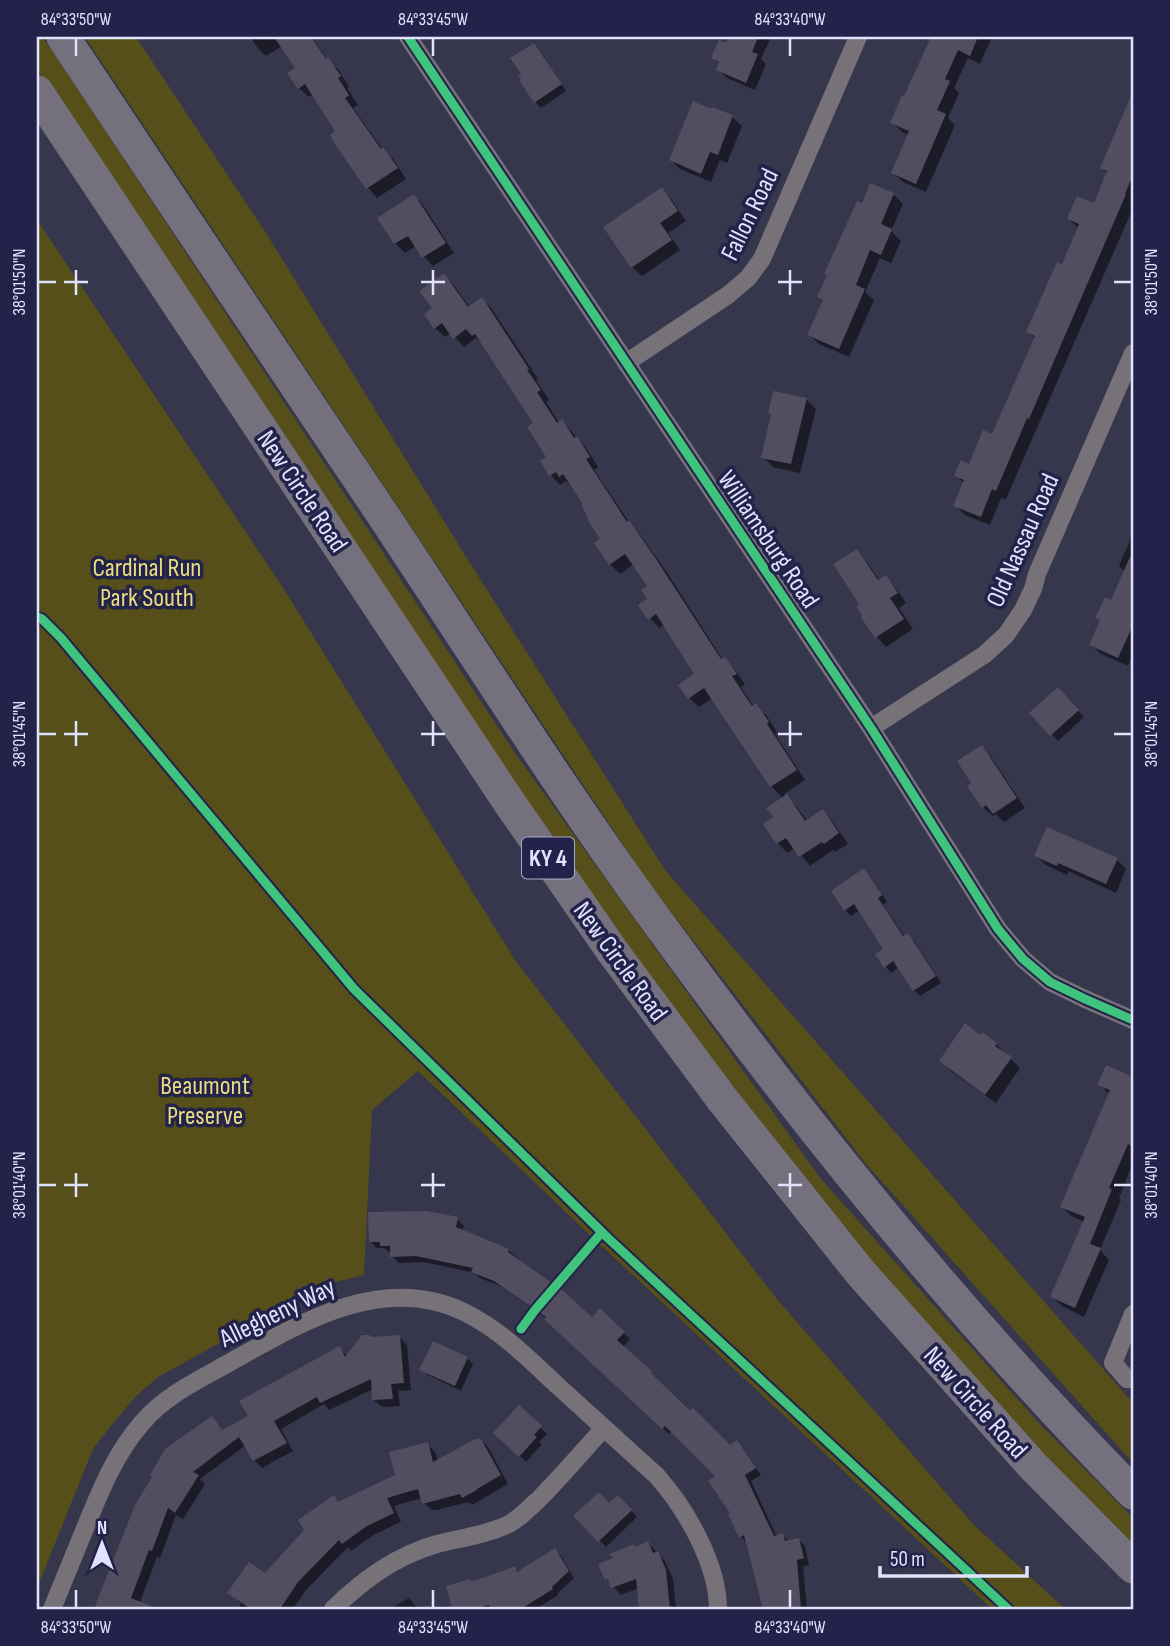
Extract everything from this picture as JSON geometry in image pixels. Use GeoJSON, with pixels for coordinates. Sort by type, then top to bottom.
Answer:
{"type":"FeatureCollection","features":[{"type":"Feature","properties":{"kind":"highway","name":"New Circle Road"},"geometry":{"type":"LineString","coordinates":[[63,37],[565,790],[660,925],[758,1058],[862,1189],[1028,1382],[1133,1493]]}},
{"type":"Feature","properties":{"kind":"highway","name":"New Circle Road"},"geometry":{"type":"LineString","coordinates":[[37,92],[512,805],[613,952],[691,1057],[860,1272],[1032,1465],[1133,1567]]}},
{"type":"Feature","properties":{"kind":"street","name":"Williamsburg Road"},"geometry":{"type":"LineString","coordinates":[[408,37],[870,729],[998,929],[1023,960],[1050,982],[1133,1020]]}},
{"type":"Feature","properties":{"kind":"street","name":"Fallon Road"},"geometry":{"type":"LineString","coordinates":[[626,363],[728,295],[748,278],[762,259],[858,37]]}},
{"type":"Feature","properties":{"kind":"street","name":"Old Nassau Road"},"geometry":{"type":"LineString","coordinates":[[870,729],[984,655],[1006,635],[1033,589],[1037,574],[1133,353]]}},
{"type":"Feature","properties":{"kind":"street","name":"Allegheny Way"},"geometry":{"type":"LineString","coordinates":[[52,1609],[106,1477],[140,1424],[156,1407],[244,1354],[323,1314],[358,1302],[394,1297],[426,1300],[462,1311],[482,1322],[514,1345],[657,1476],[672,1493],[705,1553],[718,1598],[718,1609]]}},
{"type":"Feature","properties":{"kind":"street"},"geometry":{"type":"LineString","coordinates":[[1133,1314],[1113,1363],[1127,1379],[1133,1379]]}},
{"type":"Feature","properties":{"kind":"street"},"geometry":{"type":"LineString","coordinates":[[333,1609],[373,1574],[407,1554],[513,1522],[551,1487],[604,1428]]}},
{"type":"Feature","properties":{"kind":"green space"},"geometry":{"type":"Polygon","coordinates":[[[37,37],[43,37],[515,753],[821,1179],[1037,1421],[1133,1518],[1133,1547],[1011,1425],[807,1190],[570,869],[37,69],[37,37]]]}},
{"type":"Feature","properties":{"kind":"green space"},"geometry":{"type":"Polygon","coordinates":[[[85,37],[136,37],[266,233],[463,552],[665,870],[1133,1403],[1133,1463],[867,1165],[648,882],[85,37]]]}},
{"type":"Feature","properties":{"kind":"green space"},"geometry":{"type":"Polygon","coordinates":[[[37,220],[282,586],[515,960],[776,1298],[974,1525],[1065,1609],[992,1609],[594,1239],[418,1071],[372,1110],[364,1275],[327,1284],[158,1377],[136,1396],[93,1449],[37,1588],[37,220]]]}},
{"type":"Feature","properties":{"kind":"building"},"geometry":{"type":"Polygon","coordinates":[[[274,37],[311,37],[341,76],[338,78],[349,95],[345,98],[398,168],[366,189],[334,143],[330,135],[335,131],[305,84],[298,89],[287,73],[295,68],[274,37]]]}},
{"type":"Feature","properties":{"kind":"building"},"geometry":{"type":"Polygon","coordinates":[[[728,37],[758,37],[752,52],[758,54],[746,83],[716,70],[719,62],[711,58],[719,40],[726,43],[728,37]]]}},
{"type":"Feature","properties":{"kind":"building"},"geometry":{"type":"Polygon","coordinates":[[[931,37],[978,37],[970,56],[958,50],[945,79],[950,81],[937,110],[946,114],[916,184],[891,173],[909,131],[890,123],[931,37]]]}},
{"type":"Feature","properties":{"kind":"building"},"geometry":{"type":"Polygon","coordinates":[[[534,43],[562,84],[534,103],[519,80],[521,79],[518,75],[521,74],[510,58],[534,43]]]}},
{"type":"Feature","properties":{"kind":"building"},"geometry":{"type":"Polygon","coordinates":[[[1133,91],[1133,174],[1029,419],[1027,418],[996,491],[992,489],[981,517],[953,506],[964,480],[954,476],[961,460],[969,464],[983,430],[992,434],[1035,336],[1026,332],[1057,262],[1062,264],[1079,224],[1067,219],[1077,196],[1094,203],[1107,171],[1100,168],[1133,91]]]}},
{"type":"Feature","properties":{"kind":"building"},"geometry":{"type":"Polygon","coordinates":[[[693,101],[733,115],[718,155],[710,152],[701,174],[669,160],[693,101]]]}},
{"type":"Feature","properties":{"kind":"building"},"geometry":{"type":"Polygon","coordinates":[[[870,183],[894,193],[881,224],[892,229],[881,255],[870,250],[856,285],[865,289],[839,349],[807,335],[823,300],[817,297],[827,275],[824,274],[857,201],[862,203],[870,183]]]}},
{"type":"Feature","properties":{"kind":"building"},"geometry":{"type":"Polygon","coordinates":[[[662,187],[678,211],[660,223],[672,240],[631,268],[603,227],[662,187]]]}},
{"type":"Feature","properties":{"kind":"building"},"geometry":{"type":"Polygon","coordinates":[[[414,194],[446,243],[422,258],[408,236],[394,244],[377,218],[414,194]]]}},
{"type":"Feature","properties":{"kind":"building"},"geometry":{"type":"Polygon","coordinates":[[[444,273],[468,307],[482,297],[529,369],[527,370],[541,390],[537,392],[557,423],[562,419],[574,438],[577,436],[590,457],[586,459],[627,522],[629,520],[656,559],[721,659],[725,657],[737,674],[732,676],[752,706],[756,703],[797,770],[770,787],[704,688],[688,699],[678,685],[694,674],[656,614],[648,620],[638,605],[647,599],[641,590],[647,586],[625,554],[609,565],[594,543],[600,539],[587,519],[581,505],[583,504],[563,474],[559,477],[556,472],[549,476],[540,461],[546,457],[527,427],[533,423],[475,334],[472,336],[466,329],[453,339],[442,323],[434,329],[424,314],[432,308],[419,291],[444,273]]]}},
{"type":"Feature","properties":{"kind":"building"},"geometry":{"type":"Polygon","coordinates":[[[773,391],[807,398],[791,464],[761,458],[773,391]]]}},
{"type":"Feature","properties":{"kind":"building"},"geometry":{"type":"Polygon","coordinates":[[[857,549],[878,580],[886,575],[898,593],[890,598],[904,619],[875,638],[860,616],[862,615],[856,606],[859,604],[833,564],[857,549]]]}},
{"type":"Feature","properties":{"kind":"building"},"geometry":{"type":"Polygon","coordinates":[[[1133,550],[1133,625],[1118,658],[1089,645],[1100,620],[1095,618],[1105,597],[1111,600],[1133,550]]]}},
{"type":"Feature","properties":{"kind":"building"},"geometry":{"type":"Polygon","coordinates":[[[1058,687],[1079,710],[1050,736],[1029,713],[1058,687]]]}},
{"type":"Feature","properties":{"kind":"building"},"geometry":{"type":"Polygon","coordinates":[[[982,745],[1017,798],[993,814],[986,805],[982,808],[967,786],[971,783],[957,761],[982,745]]]}},
{"type":"Feature","properties":{"kind":"building"},"geometry":{"type":"Polygon","coordinates":[[[787,794],[805,821],[823,809],[839,833],[799,857],[786,838],[776,844],[763,824],[773,817],[766,808],[787,794]]]}},
{"type":"Feature","properties":{"kind":"building"},"geometry":{"type":"Polygon","coordinates":[[[1047,827],[1118,858],[1106,884],[1058,863],[1057,866],[1034,856],[1047,827]]]}},
{"type":"Feature","properties":{"kind":"building"},"geometry":{"type":"Polygon","coordinates":[[[864,868],[882,895],[878,898],[903,936],[908,933],[936,976],[913,991],[893,961],[884,968],[875,954],[883,949],[854,904],[844,911],[831,891],[864,868]]]}},
{"type":"Feature","properties":{"kind":"building"},"geometry":{"type":"Polygon","coordinates":[[[965,1023],[980,1035],[982,1032],[997,1043],[995,1046],[1012,1057],[985,1095],[939,1061],[965,1023]]]}},
{"type":"Feature","properties":{"kind":"building"},"geometry":{"type":"Polygon","coordinates":[[[1106,1065],[1133,1077],[1133,1147],[1128,1144],[1109,1188],[1112,1189],[1090,1244],[1101,1248],[1075,1308],[1050,1297],[1085,1217],[1060,1207],[1110,1090],[1097,1085],[1106,1065]]]}},
{"type":"Feature","properties":{"kind":"building"},"geometry":{"type":"Polygon","coordinates":[[[427,1211],[458,1217],[456,1227],[509,1249],[508,1252],[561,1289],[592,1317],[600,1308],[625,1332],[617,1340],[652,1371],[651,1373],[690,1410],[693,1408],[730,1445],[737,1440],[756,1468],[745,1475],[774,1536],[783,1533],[785,1541],[799,1538],[804,1558],[797,1560],[801,1609],[763,1609],[744,1535],[739,1538],[728,1514],[730,1513],[708,1481],[715,1476],[665,1426],[662,1429],[544,1319],[546,1317],[494,1281],[471,1272],[473,1268],[416,1256],[390,1257],[390,1246],[369,1242],[368,1212],[427,1211]]]}},
{"type":"Feature","properties":{"kind":"building"},"geometry":{"type":"Polygon","coordinates":[[[362,1335],[400,1335],[404,1383],[391,1384],[393,1399],[372,1400],[371,1379],[320,1403],[317,1397],[274,1421],[287,1443],[253,1461],[239,1437],[193,1472],[199,1475],[175,1513],[168,1508],[131,1598],[159,1609],[94,1609],[135,1505],[165,1449],[212,1416],[222,1430],[248,1416],[239,1401],[340,1346],[345,1357],[362,1335]]]}},
{"type":"Feature","properties":{"kind":"building"},"geometry":{"type":"Polygon","coordinates":[[[433,1341],[468,1357],[455,1386],[419,1370],[433,1341]]]}},
{"type":"Feature","properties":{"kind":"building"},"geometry":{"type":"Polygon","coordinates":[[[519,1405],[542,1426],[534,1435],[537,1437],[519,1457],[493,1433],[519,1405]]]}},
{"type":"Feature","properties":{"kind":"building"},"geometry":{"type":"Polygon","coordinates":[[[475,1439],[481,1439],[501,1475],[462,1498],[460,1494],[422,1504],[418,1489],[387,1498],[394,1513],[367,1526],[342,1544],[339,1540],[298,1582],[280,1609],[251,1609],[227,1593],[249,1562],[265,1573],[304,1530],[298,1520],[334,1495],[338,1502],[395,1475],[389,1452],[428,1442],[433,1462],[475,1439]]]}},
{"type":"Feature","properties":{"kind":"building"},"geometry":{"type":"Polygon","coordinates":[[[599,1492],[609,1503],[618,1495],[632,1510],[598,1542],[573,1516],[599,1492]]]}},
{"type":"Feature","properties":{"kind":"building"},"geometry":{"type":"Polygon","coordinates":[[[648,1541],[653,1553],[658,1551],[666,1570],[670,1609],[639,1609],[636,1579],[611,1588],[598,1564],[613,1558],[609,1554],[648,1541]]]}},
{"type":"Feature","properties":{"kind":"building"},"geometry":{"type":"Polygon","coordinates":[[[555,1548],[569,1571],[553,1589],[521,1609],[491,1609],[489,1605],[475,1609],[452,1609],[446,1586],[470,1579],[471,1582],[516,1566],[517,1572],[555,1548]]]}},
{"type":"Feature","properties":{"kind":"cycle path"},"geometry":{"type":"LineString","coordinates":[[408,37],[871,728],[998,929],[1023,959],[1050,982],[1133,1020]]}},
{"type":"Feature","properties":{"kind":"cycle path"},"geometry":{"type":"LineString","coordinates":[[37,617],[61,638],[354,989],[609,1239],[1008,1609]]}},
{"type":"Feature","properties":{"kind":"cycle path"},"geometry":{"type":"LineString","coordinates":[[521,1329],[602,1232]]}},
{"type":"Feature","properties":{"kind":"park label","name":"Cardinal Run Park South"},"geometry":{"type":"Point","coordinates":[147,582]}},
{"type":"Feature","properties":{"kind":"park label","name":"Beaumont Preserve"},"geometry":{"type":"Point","coordinates":[205,1100]}}]}
